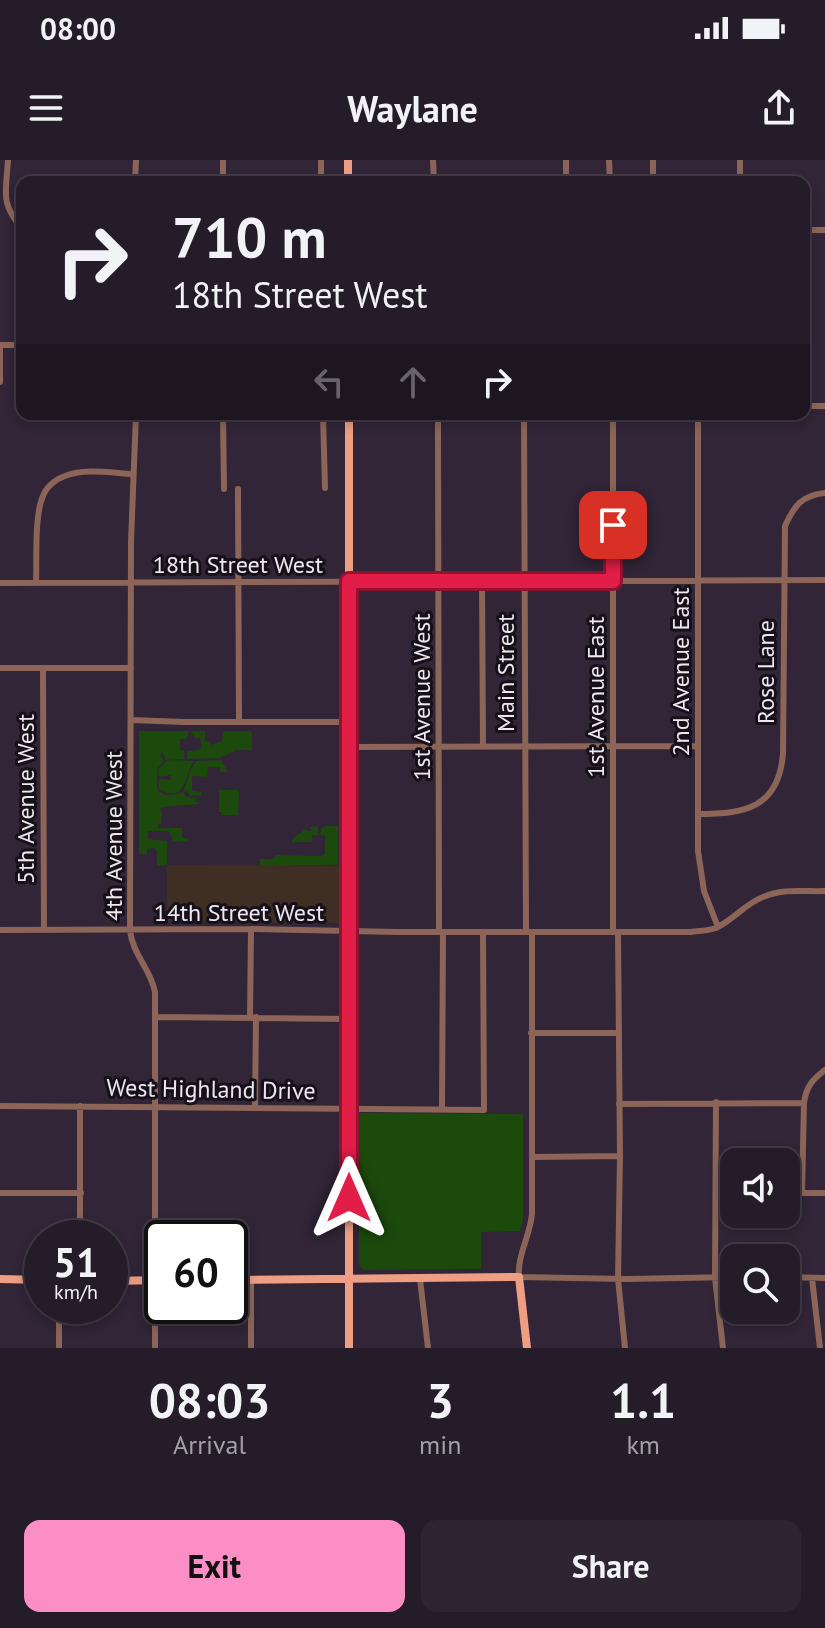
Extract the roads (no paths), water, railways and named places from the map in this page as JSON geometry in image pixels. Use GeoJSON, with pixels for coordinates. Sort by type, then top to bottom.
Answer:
{"type":"FeatureCollection","features":[{"type":"Feature","properties":{"kind":"main road"},"geometry":{"type":"LineString","coordinates":[[349,420],[349,1348]]}},
{"type":"Feature","properties":{"kind":"main road"},"geometry":{"type":"LineString","coordinates":[[248,1281],[519,1277]]}},
{"type":"Feature","properties":{"kind":"main road","name":"Main Street"},"geometry":{"type":"LineString","coordinates":[[519,1277],[527,1348]]}},
{"type":"Feature","properties":{"kind":"main road"},"geometry":{"type":"LineString","coordinates":[[0,1279],[24,1280]]}},
{"type":"Feature","properties":{"kind":"street"},"geometry":{"type":"LineString","coordinates":[[8,160],[4,198],[9,215],[16,223]]}},
{"type":"Feature","properties":{"kind":"street"},"geometry":{"type":"LineString","coordinates":[[0,346],[0,382]]}},
{"type":"Feature","properties":{"kind":"street","name":"4th Avenue West"},"geometry":{"type":"LineString","coordinates":[[136,420],[131,582],[130,930],[133,946],[154,984],[157,1220]]}},
{"type":"Feature","properties":{"kind":"street"},"geometry":{"type":"LineString","coordinates":[[223,420],[224,489]]}},
{"type":"Feature","properties":{"kind":"street"},"geometry":{"type":"LineString","coordinates":[[323,420],[325,488]]}},
{"type":"Feature","properties":{"kind":"street","name":"1st Avenue West"},"geometry":{"type":"LineString","coordinates":[[438,420],[442,1109]]}},
{"type":"Feature","properties":{"kind":"street","name":"Main Street"},"geometry":{"type":"LineString","coordinates":[[519,1277],[518,1266],[531,1225],[532,1157],[525,746],[524,420]]}},
{"type":"Feature","properties":{"kind":"street","name":"1st Avenue East"},"geometry":{"type":"LineString","coordinates":[[613,420],[613,746],[620,1156],[618,1279],[625,1348]]}},
{"type":"Feature","properties":{"kind":"street","name":"2nd Avenue East"},"geometry":{"type":"LineString","coordinates":[[698,420],[698,851],[700,877],[718,927]]}},
{"type":"Feature","properties":{"kind":"street"},"geometry":{"type":"LineString","coordinates":[[36,583],[39,511],[43,495],[52,483],[66,475],[88,472],[133,474]]}},
{"type":"Feature","properties":{"kind":"street"},"geometry":{"type":"LineString","coordinates":[[238,489],[239,722]]}},
{"type":"Feature","properties":{"kind":"street","name":"Rose Lane"},"geometry":{"type":"LineString","coordinates":[[698,814],[740,811],[767,797],[776,786],[782,770],[783,753],[783,537],[785,526],[798,502],[814,494],[825,493]]}},
{"type":"Feature","properties":{"kind":"street","name":"18th Street West"},"geometry":{"type":"LineString","coordinates":[[0,583],[825,580]]}},
{"type":"Feature","properties":{"kind":"street"},"geometry":{"type":"LineString","coordinates":[[482,582],[483,746]]}},
{"type":"Feature","properties":{"kind":"street"},"geometry":{"type":"LineString","coordinates":[[0,668],[131,668]]}},
{"type":"Feature","properties":{"kind":"street","name":"5th Avenue West"},"geometry":{"type":"LineString","coordinates":[[43,668],[44,930]]}},
{"type":"Feature","properties":{"kind":"street"},"geometry":{"type":"LineString","coordinates":[[131,720],[349,722]]}},
{"type":"Feature","properties":{"kind":"street"},"geometry":{"type":"LineString","coordinates":[[348,747],[697,746]]}},
{"type":"Feature","properties":{"kind":"street"},"geometry":{"type":"LineString","coordinates":[[718,927],[766,895],[791,890],[825,891]]}},
{"type":"Feature","properties":{"kind":"street","name":"14th Street West"},"geometry":{"type":"LineString","coordinates":[[0,930],[691,932],[718,927]]}},
{"type":"Feature","properties":{"kind":"street"},"geometry":{"type":"LineString","coordinates":[[251,929],[255,1108]]}},
{"type":"Feature","properties":{"kind":"street","name":"West Highland Drive"},"geometry":{"type":"LineString","coordinates":[[0,1106],[484,1110],[483,932]]}},
{"type":"Feature","properties":{"kind":"street"},"geometry":{"type":"LineString","coordinates":[[155,1017],[349,1019]]}},
{"type":"Feature","properties":{"kind":"street"},"geometry":{"type":"LineString","coordinates":[[531,1033],[619,1033]]}},
{"type":"Feature","properties":{"kind":"street"},"geometry":{"type":"LineString","coordinates":[[825,1070],[812,1079],[805,1091],[802,1193],[825,1193]]}},
{"type":"Feature","properties":{"kind":"street"},"geometry":{"type":"LineString","coordinates":[[716,1102],[715,1278],[723,1348]]}},
{"type":"Feature","properties":{"kind":"street"},"geometry":{"type":"LineString","coordinates":[[619,1104],[804,1103]]}},
{"type":"Feature","properties":{"kind":"street"},"geometry":{"type":"LineString","coordinates":[[80,1106],[80,1220]]}},
{"type":"Feature","properties":{"kind":"street"},"geometry":{"type":"LineString","coordinates":[[532,1157],[620,1156]]}},
{"type":"Feature","properties":{"kind":"street"},"geometry":{"type":"LineString","coordinates":[[0,1193],[81,1193]]}},
{"type":"Feature","properties":{"kind":"street"},"geometry":{"type":"LineString","coordinates":[[519,1277],[720,1278]]}},
{"type":"Feature","properties":{"kind":"street"},"geometry":{"type":"LineString","coordinates":[[800,1278],[825,1278]]}},
{"type":"Feature","properties":{"kind":"street"},"geometry":{"type":"LineString","coordinates":[[812,1278],[820,1348]]}},
{"type":"Feature","properties":{"kind":"street"},"geometry":{"type":"LineString","coordinates":[[420,1279],[428,1348]]}},
{"type":"Feature","properties":{"kind":"street"},"geometry":{"type":"LineString","coordinates":[[251,1281],[251,1348]]}},
{"type":"Feature","properties":{"kind":"street"},"geometry":{"type":"LineString","coordinates":[[59,1324],[59,1348]]}},
{"type":"Feature","properties":{"kind":"street","name":"4th Avenue West"},"geometry":{"type":"LineString","coordinates":[[155,1348],[156,1324]]}}]}
